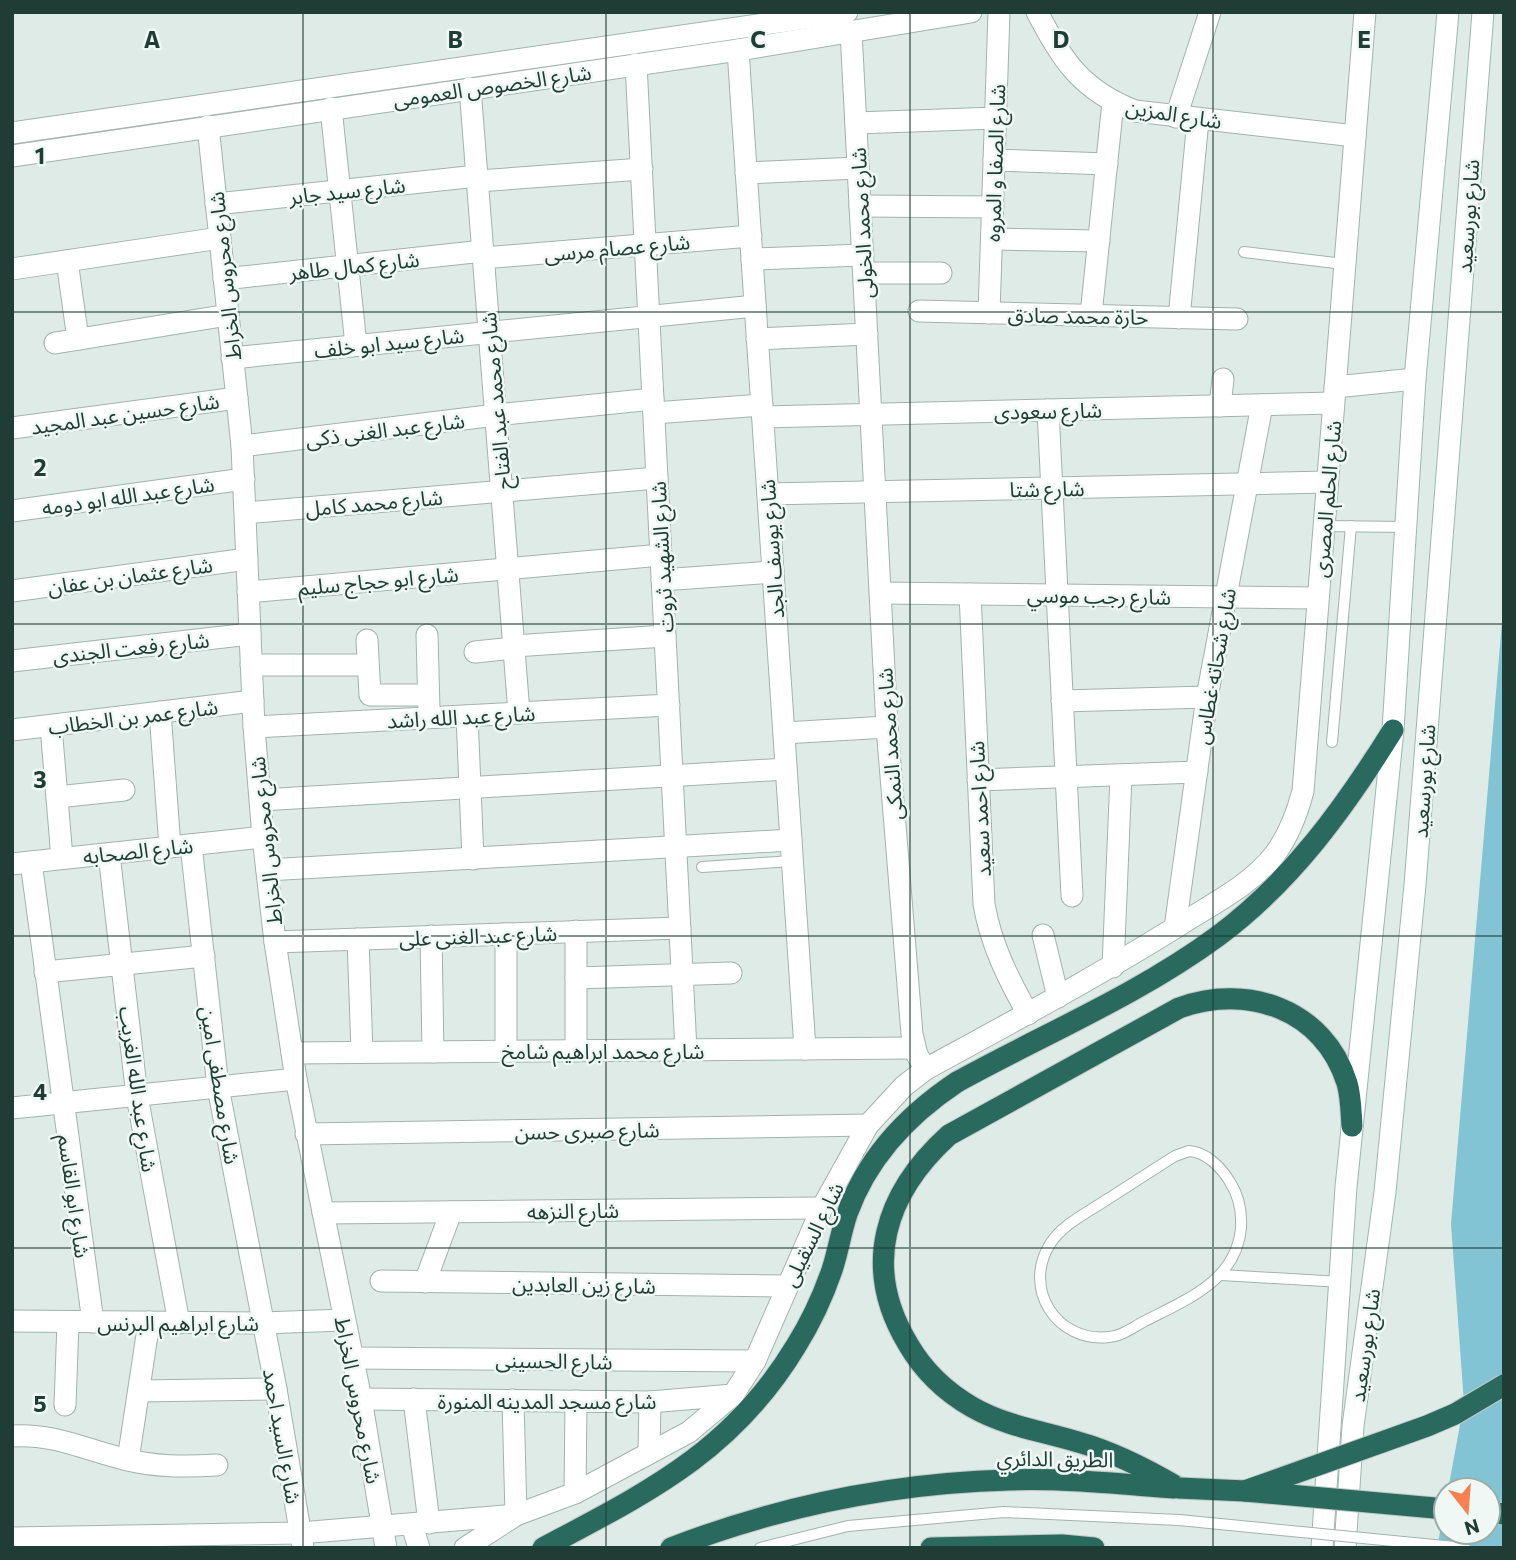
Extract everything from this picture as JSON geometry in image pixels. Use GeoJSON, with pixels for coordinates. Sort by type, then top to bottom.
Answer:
{"type":"FeatureCollection","features":[{"type":"Feature","properties":{"kind":"highway"},"geometry":{"type":"LineString","coordinates":[[544,1548],[630,1502],[687,1466],[713,1445],[760,1397],[781,1370],[810,1320],[833,1267],[848,1212],[860,1186],[874,1161],[911,1117],[957,1082],[1136,987],[1218,936],[1290,871],[1321,835],[1356,789],[1393,730]]}},
{"type":"Feature","properties":{"kind":"highway"},"geometry":{"type":"LineString","coordinates":[[1180,1488],[1107,1451],[988,1416],[937,1381],[917,1358],[901,1332],[893,1314],[883,1275],[887,1234],[900,1196],[921,1163],[949,1135],[1179,1008],[1213,998],[1248,998],[1266,1003],[1282,1009],[1311,1028],[1334,1054],[1342,1069],[1348,1085],[1352,1126]]}},
{"type":"Feature","properties":{"kind":"highway"},"geometry":{"type":"LineString","coordinates":[[1245,1492],[1427,1426],[1455,1414],[1504,1385]]}},
{"type":"Feature","properties":{"kind":"highway","name":"الطريق الدائري"},"geometry":{"type":"LineString","coordinates":[[671,1548],[768,1515],[828,1500],[949,1483],[1072,1481],[1432,1508]]}},
{"type":"Feature","properties":{"kind":"highway"},"geometry":{"type":"LineString","coordinates":[[931,1548],[1062,1545],[1094,1548]]}},
{"type":"Feature","properties":{"kind":"street","name":"شارع الخصوص العمومى"},"geometry":{"type":"LineString","coordinates":[[12,133],[849,22],[971,12]]}},
{"type":"Feature","properties":{"kind":"street","name":"شارع الصفا و المروه"},"geometry":{"type":"LineString","coordinates":[[989,313],[999,12]]}},
{"type":"Feature","properties":{"kind":"street","name":"شارع المزين"},"geometry":{"type":"LineString","coordinates":[[1037,12],[1062,57],[1076,75],[1093,90],[1135,111],[1355,136]]}},
{"type":"Feature","properties":{"kind":"street"},"geometry":{"type":"LineString","coordinates":[[1176,117],[1210,12]]}},
{"type":"Feature","properties":{"kind":"street","name":"شارع الحلم المصرى"},"geometry":{"type":"LineString","coordinates":[[1175,928],[1242,886],[1275,854],[1297,814],[1303,791],[1365,12]]}},
{"type":"Feature","properties":{"kind":"street","name":"شارع بورسعيد"},"geometry":{"type":"LineString","coordinates":[[1322,1548],[1352,1126],[1393,730],[1415,379],[1448,12]]}},
{"type":"Feature","properties":{"kind":"street","name":"شارع بورسعيد"},"geometry":{"type":"LineString","coordinates":[[1345,1548],[1353,1426],[1385,1192],[1416,873],[1483,12]]}},
{"type":"Feature","properties":{"kind":"street","name":"شارع الخصوص العمومى"},"geometry":{"type":"LineString","coordinates":[[12,156],[738,50],[849,22]]}},
{"type":"Feature","properties":{"kind":"street","name":"شارع محمد الخولى"},"geometry":{"type":"LineString","coordinates":[[849,22],[871,414]]}},
{"type":"Feature","properties":{"kind":"street","name":"شارع يوسف الجد"},"geometry":{"type":"LineString","coordinates":[[738,50],[805,1049]]}},
{"type":"Feature","properties":{"kind":"street","name":"شارع الشهيد ثروت"},"geometry":{"type":"LineString","coordinates":[[636,64],[686,1050]]}},
{"type":"Feature","properties":{"kind":"street","name":"شارع محمد عبد الفتاح"},"geometry":{"type":"LineString","coordinates":[[470,88],[519,713]]}},
{"type":"Feature","properties":{"kind":"street"},"geometry":{"type":"LineString","coordinates":[[1091,315],[1113,102]]}},
{"type":"Feature","properties":{"kind":"street"},"geometry":{"type":"LineString","coordinates":[[331,108],[356,345]]}},
{"type":"Feature","properties":{"kind":"street"},"geometry":{"type":"LineString","coordinates":[[856,123],[996,118]]}},
{"type":"Feature","properties":{"kind":"street"},"geometry":{"type":"LineString","coordinates":[[1180,318],[1198,120]]}},
{"type":"Feature","properties":{"kind":"street","name":"شارع محروس الخراط"},"geometry":{"type":"LineString","coordinates":[[208,126],[242,446],[254,727],[275,942],[306,1134],[361,1399],[384,1538]]}},
{"type":"Feature","properties":{"kind":"street"},"geometry":{"type":"LineString","coordinates":[[994,160],[1107,164]]}},
{"type":"Feature","properties":{"kind":"street"},"geometry":{"type":"LineString","coordinates":[[746,173],[858,167]]}},
{"type":"Feature","properties":{"kind":"street","name":"شارع سيد جابر"},"geometry":{"type":"LineString","coordinates":[[216,204],[477,178],[642,169]]}},
{"type":"Feature","properties":{"kind":"street"},"geometry":{"type":"LineString","coordinates":[[860,206],[993,207]]}},
{"type":"Feature","properties":{"kind":"street","name":"شارع عصام مرسى"},"geometry":{"type":"LineString","coordinates":[[483,255],[751,236]]}},
{"type":"Feature","properties":{"kind":"street"},"geometry":{"type":"LineString","coordinates":[[12,269],[220,238]]}},
{"type":"Feature","properties":{"kind":"street"},"geometry":{"type":"LineString","coordinates":[[992,239],[1099,241]]}},
{"type":"Feature","properties":{"kind":"street","name":"شارع كمال طاهر"},"geometry":{"type":"LineString","coordinates":[[224,279],[483,255]]}},
{"type":"Feature","properties":{"kind":"street"},"geometry":{"type":"LineString","coordinates":[[752,259],[863,264],[941,273]]}},
{"type":"Feature","properties":{"kind":"street"},"geometry":{"type":"LineString","coordinates":[[66,261],[78,339]]}},
{"type":"Feature","properties":{"kind":"street","name":"شارع سيد ابو خلف"},"geometry":{"type":"LineString","coordinates":[[232,358],[755,306]]}},
{"type":"Feature","properties":{"kind":"street","name":"حارة محمد صادق"},"geometry":{"type":"LineString","coordinates":[[919,311],[1237,319]]}},
{"type":"Feature","properties":{"kind":"street"},"geometry":{"type":"LineString","coordinates":[[55,343],[228,315]]}},
{"type":"Feature","properties":{"kind":"street"},"geometry":{"type":"LineString","coordinates":[[757,338],[867,334]]}},
{"type":"Feature","properties":{"kind":"street"},"geometry":{"type":"LineString","coordinates":[[1220,406],[1223,379]]}},
{"type":"Feature","properties":{"kind":"street","name":"شارع سعودى"},"geometry":{"type":"LineString","coordinates":[[653,406],[871,414],[1262,405],[1334,395],[1415,379]]}},
{"type":"Feature","properties":{"kind":"street","name":"شارع حسين عبد المجيد"},"geometry":{"type":"LineString","coordinates":[[12,428],[237,398]]}},
{"type":"Feature","properties":{"kind":"street","name":"شارع شحاته غطاس"},"geometry":{"type":"LineString","coordinates":[[1175,928],[1207,697],[1262,405]]}},
{"type":"Feature","properties":{"kind":"street","name":"شارع عبد الغنى ذكى"},"geometry":{"type":"LineString","coordinates":[[242,446],[496,415],[653,406]]}},
{"type":"Feature","properties":{"kind":"street"},"geometry":{"type":"LineString","coordinates":[[1048,410],[1072,896]]}},
{"type":"Feature","properties":{"kind":"street","name":"شارع محمد النمكى"},"geometry":{"type":"LineString","coordinates":[[871,414],[887,727],[914,1048],[926,1069]]}},
{"type":"Feature","properties":{"kind":"street","name":"شارع محمد كامل"},"geometry":{"type":"LineString","coordinates":[[246,513],[657,478]]}},
{"type":"Feature","properties":{"kind":"street","name":"شارع عبد الله ابو دومه"},"geometry":{"type":"LineString","coordinates":[[12,511],[244,479]]}},
{"type":"Feature","properties":{"kind":"street","name":"شارع شتا"},"geometry":{"type":"LineString","coordinates":[[768,494],[1326,482]]}},
{"type":"Feature","properties":{"kind":"street","name":"شارع ابو حجاج سليم"},"geometry":{"type":"LineString","coordinates":[[248,592],[661,555]]}},
{"type":"Feature","properties":{"kind":"street","name":"شارع عثمان بن عفان"},"geometry":{"type":"LineString","coordinates":[[12,591],[247,559]]}},
{"type":"Feature","properties":{"kind":"street"},"geometry":{"type":"LineString","coordinates":[[662,580],[773,572]]}},
{"type":"Feature","properties":{"kind":"street","name":"شارع رجب موسي"},"geometry":{"type":"LineString","coordinates":[[880,593],[1317,598]]}},
{"type":"Feature","properties":{"kind":"street","name":"شارع احمد سعيد"},"geometry":{"type":"LineString","coordinates":[[970,594],[984,904],[987,924],[1000,961],[1028,1014]]}},
{"type":"Feature","properties":{"kind":"street","name":"شارع رفعت الجندى"},"geometry":{"type":"LineString","coordinates":[[12,660],[250,634]]}},
{"type":"Feature","properties":{"kind":"street"},"geometry":{"type":"LineString","coordinates":[[427,635],[429,718]]}},
{"type":"Feature","properties":{"kind":"street"},"geometry":{"type":"LineString","coordinates":[[475,652],[665,635]]}},
{"type":"Feature","properties":{"kind":"street"},"geometry":{"type":"LineString","coordinates":[[367,640],[371,696],[428,695]]}},
{"type":"Feature","properties":{"kind":"street"},"geometry":{"type":"LineString","coordinates":[[251,664],[367,665]]}},
{"type":"Feature","properties":{"kind":"street"},"geometry":{"type":"LineString","coordinates":[[1062,701],[1207,697]]}},
{"type":"Feature","properties":{"kind":"street","name":"شارع عمر بن الخطاب"},"geometry":{"type":"LineString","coordinates":[[12,730],[253,701]]}},
{"type":"Feature","properties":{"kind":"street","name":"شارع عبد الله راشد"},"geometry":{"type":"LineString","coordinates":[[254,727],[668,705]]}},
{"type":"Feature","properties":{"kind":"street","name":"شارع مصطفى امين"},"geometry":{"type":"LineString","coordinates":[[160,712],[181,846],[204,956],[218,1087],[263,1323]]}},
{"type":"Feature","properties":{"kind":"street"},"geometry":{"type":"LineString","coordinates":[[467,716],[473,859]]}},
{"type":"Feature","properties":{"kind":"street"},"geometry":{"type":"LineString","coordinates":[[51,726],[62,858]]}},
{"type":"Feature","properties":{"kind":"street"},"geometry":{"type":"LineString","coordinates":[[784,733],[887,727]]}},
{"type":"Feature","properties":{"kind":"street"},"geometry":{"type":"LineString","coordinates":[[261,800],[786,769]]}},
{"type":"Feature","properties":{"kind":"street"},"geometry":{"type":"LineString","coordinates":[[978,780],[1197,772]]}},
{"type":"Feature","properties":{"kind":"street"},"geometry":{"type":"LineString","coordinates":[[1113,967],[1121,775]]}},
{"type":"Feature","properties":{"kind":"street"},"geometry":{"type":"LineString","coordinates":[[57,797],[124,790]]}},
{"type":"Feature","properties":{"kind":"street","name":"شارع الصحابه"},"geometry":{"type":"LineString","coordinates":[[22,863],[263,837]]}},
{"type":"Feature","properties":{"kind":"street"},"geometry":{"type":"LineString","coordinates":[[267,870],[676,848],[792,851]]}},
{"type":"Feature","properties":{"kind":"street","name":"شارع عبد الله الغريب"},"geometry":{"type":"LineString","coordinates":[[109,853],[137,1096],[179,1323]]}},
{"type":"Feature","properties":{"kind":"street","name":"شارع ابو القاسم"},"geometry":{"type":"LineString","coordinates":[[22,863],[45,972],[93,1322]]}},
{"type":"Feature","properties":{"kind":"street","name":"شارع عبد الغنى على"},"geometry":{"type":"LineString","coordinates":[[275,942],[680,928]]}},
{"type":"Feature","properties":{"kind":"street","name":"شارع السقيلى"},"geometry":{"type":"LineString","coordinates":[[465,1548],[516,1515],[575,1493],[688,1432],[733,1395],[755,1361],[822,1208],[868,1125],[904,1086],[926,1069],[1113,967],[1175,928]]}},
{"type":"Feature","properties":{"kind":"street"},"geometry":{"type":"LineString","coordinates":[[576,931],[576,1051]]}},
{"type":"Feature","properties":{"kind":"street"},"geometry":{"type":"LineString","coordinates":[[506,934],[506,1051]]}},
{"type":"Feature","properties":{"kind":"street"},"geometry":{"type":"LineString","coordinates":[[1043,935],[1058,997]]}},
{"type":"Feature","properties":{"kind":"street"},"geometry":{"type":"LineString","coordinates":[[431,936],[433,1052]]}},
{"type":"Feature","properties":{"kind":"street"},"geometry":{"type":"LineString","coordinates":[[358,939],[362,1052]]}},
{"type":"Feature","properties":{"kind":"street"},"geometry":{"type":"LineString","coordinates":[[45,972],[204,956]]}},
{"type":"Feature","properties":{"kind":"street"},"geometry":{"type":"LineString","coordinates":[[576,978],[731,973]]}},
{"type":"Feature","properties":{"kind":"street","name":"شارع محمد ابراهيم شامخ"},"geometry":{"type":"LineString","coordinates":[[292,1053],[914,1048]]}},
{"type":"Feature","properties":{"kind":"street"},"geometry":{"type":"LineString","coordinates":[[12,1108],[296,1079]]}},
{"type":"Feature","properties":{"kind":"street","name":"شارع صبرى حسن"},"geometry":{"type":"LineString","coordinates":[[306,1134],[868,1125]]}},
{"type":"Feature","properties":{"kind":"street","name":"شارع النزهه"},"geometry":{"type":"LineString","coordinates":[[323,1213],[822,1208]]}},
{"type":"Feature","properties":{"kind":"street"},"geometry":{"type":"LineString","coordinates":[[425,1282],[451,1212]]}},
{"type":"Feature","properties":{"kind":"street","name":"شارع زين العابدين"},"geometry":{"type":"LineString","coordinates":[[381,1281],[787,1286]]}},
{"type":"Feature","properties":{"kind":"street"},"geometry":{"type":"LineString","coordinates":[[1340,1282],[1373,1284]]}},
{"type":"Feature","properties":{"kind":"street","name":"شارع ابراهيم البرنس"},"geometry":{"type":"LineString","coordinates":[[12,1321],[263,1323],[344,1320]]}},
{"type":"Feature","properties":{"kind":"street"},"geometry":{"type":"LineString","coordinates":[[65,1405],[68,1322]]}},
{"type":"Feature","properties":{"kind":"street"},"geometry":{"type":"LineString","coordinates":[[128,1460],[149,1322]]}},
{"type":"Feature","properties":{"kind":"street","name":"شارع السيد احمد"},"geometry":{"type":"LineString","coordinates":[[263,1323],[301,1540]]}},
{"type":"Feature","properties":{"kind":"street","name":"شارع الحسينى"},"geometry":{"type":"LineString","coordinates":[[353,1358],[755,1361]]}},
{"type":"Feature","properties":{"kind":"street"},"geometry":{"type":"LineString","coordinates":[[139,1391],[275,1389]]}},
{"type":"Feature","properties":{"kind":"street","name":"شارع مسجد المدينه المنورة"},"geometry":{"type":"LineString","coordinates":[[361,1399],[650,1402],[733,1395]]}},
{"type":"Feature","properties":{"kind":"street"},"geometry":{"type":"LineString","coordinates":[[414,1399],[419,1548]]}},
{"type":"Feature","properties":{"kind":"street"},"geometry":{"type":"LineString","coordinates":[[12,1538],[112,1542],[384,1538],[420,1524],[516,1515],[513,1400]]}},
{"type":"Feature","properties":{"kind":"street"},"geometry":{"type":"LineString","coordinates":[[575,1493],[576,1401]]}},
{"type":"Feature","properties":{"kind":"street"},"geometry":{"type":"LineString","coordinates":[[649,1452],[650,1402]]}},
{"type":"Feature","properties":{"kind":"street"},"geometry":{"type":"LineString","coordinates":[[12,1436],[29,1435],[70,1441],[128,1460],[172,1466],[216,1465]]}},
{"type":"Feature","properties":{"kind":"lane"},"geometry":{"type":"LineString","coordinates":[[1244,252],[1344,264]]}},
{"type":"Feature","properties":{"kind":"lane"},"geometry":{"type":"LineString","coordinates":[[1323,526],[1406,527]]}},
{"type":"Feature","properties":{"kind":"lane"},"geometry":{"type":"LineString","coordinates":[[1332,742],[1351,526]]}},
{"type":"Feature","properties":{"kind":"lane"},"geometry":{"type":"LineString","coordinates":[[702,867],[792,851]]}},
{"type":"Feature","properties":{"kind":"lane"},"geometry":{"type":"LineString","coordinates":[[1221,1275],[1236,1250],[1242,1220],[1240,1206],[1232,1186],[1220,1168],[1203,1155],[1189,1152],[1175,1156],[1058,1233],[1041,1264],[1040,1287],[1042,1299],[1048,1309],[1065,1325],[1095,1337],[1111,1337],[1120,1335],[1203,1290],[1221,1275],[1340,1282]]}},
{"type":"Feature","properties":{"kind":"lane"},"geometry":{"type":"LineString","coordinates":[[760,1548],[848,1526],[1004,1512],[1179,1520],[1465,1548]]}},
{"type":"Feature","properties":{"kind":"water"},"geometry":{"type":"Polygon","coordinates":[[[1504,598],[1504,1548],[1437,1548],[1502,1546],[1502,1476],[1451,1476],[1464,1403],[1451,1224],[1504,598]]]}}]}
